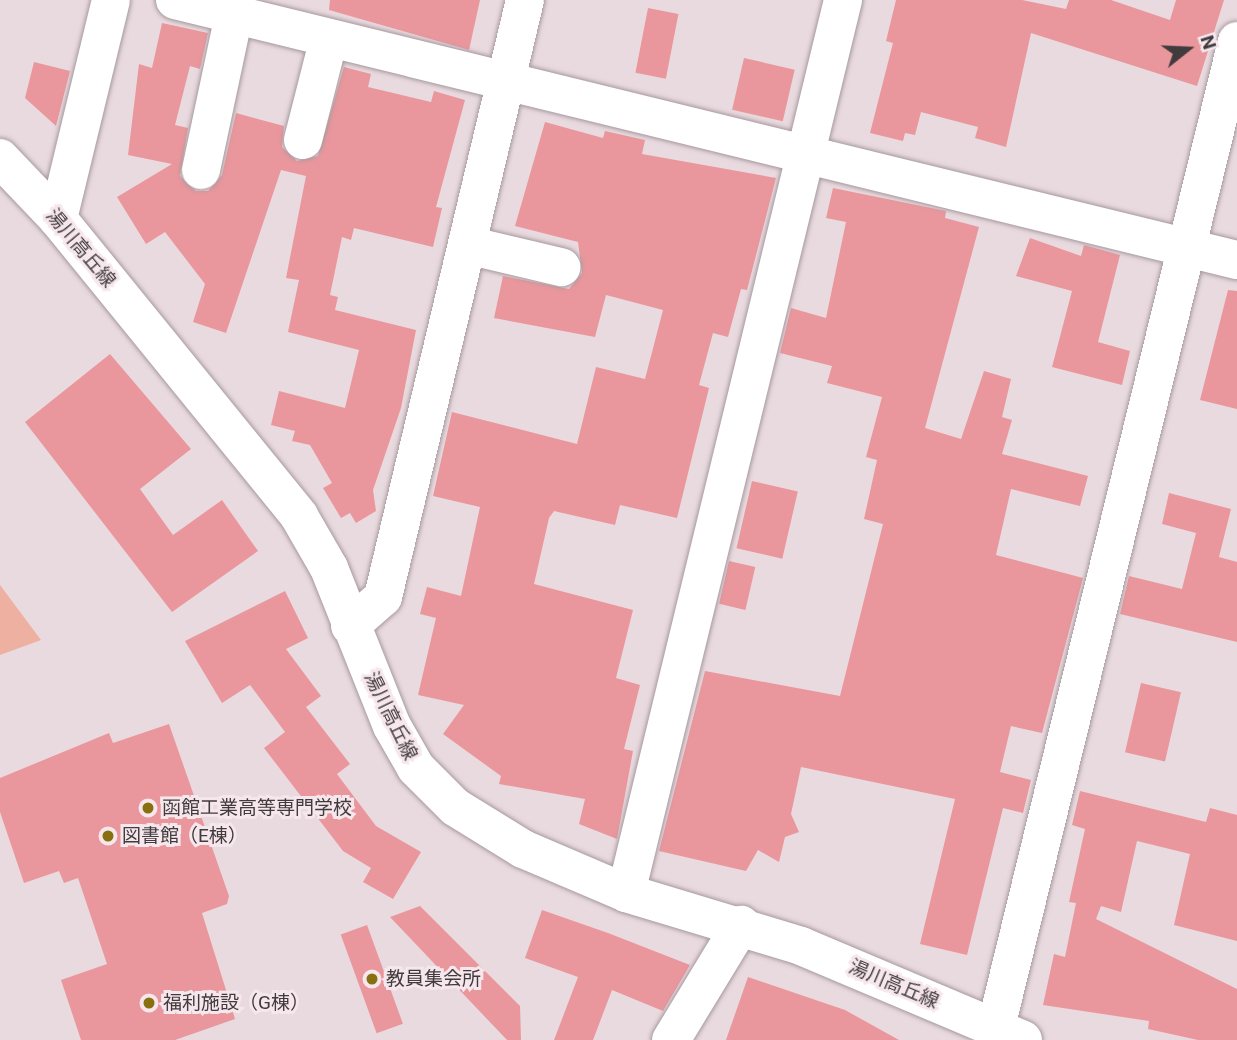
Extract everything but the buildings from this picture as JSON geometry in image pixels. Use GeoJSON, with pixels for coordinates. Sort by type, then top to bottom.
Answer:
{"type":"FeatureCollection","features":[{"type":"Feature","properties":{"kind":"street"},"geometry":{"type":"LineString","coordinates":[[58,219],[111,0]]}},
{"type":"Feature","properties":{"kind":"street"},"geometry":{"type":"LineString","coordinates":[[175,0],[1237,260]]}},
{"type":"Feature","properties":{"kind":"street"},"geometry":{"type":"LineString","coordinates":[[350,626],[383,597],[525,0]]}},
{"type":"Feature","properties":{"kind":"street"},"geometry":{"type":"LineString","coordinates":[[626,893],[843,0]]}},
{"type":"Feature","properties":{"kind":"street"},"geometry":{"type":"LineString","coordinates":[[201,170],[234,15]]}},
{"type":"Feature","properties":{"kind":"street"},"geometry":{"type":"LineString","coordinates":[[303,141],[328,38]]}},
{"type":"Feature","properties":{"kind":"street"},"geometry":{"type":"LineString","coordinates":[[1010,1033],[1186,248],[1237,41]]}},
{"type":"Feature","properties":{"kind":"street","name":"湯川高丘線"},"geometry":{"type":"LineString","coordinates":[[0,158],[58,219],[299,516],[329,568],[350,626],[398,737],[416,768],[455,807],[523,849],[626,893],[741,925],[1010,1033]]}},
{"type":"Feature","properties":{"kind":"street"},"geometry":{"type":"LineString","coordinates":[[467,245],[561,267]]}},
{"type":"Feature","properties":{"kind":"street"},"geometry":{"type":"LineString","coordinates":[[671,1040],[741,925]]}},
{"type":"Feature","properties":{"kind":"shaded area"},"geometry":{"type":"Polygon","coordinates":[[[0,585],[41,640],[0,655],[0,585]]]}},
{"type":"Feature","properties":{"kind":"place","name":"函館工業高等専門学校"},"geometry":{"type":"Point","coordinates":[148,808]}},
{"type":"Feature","properties":{"kind":"place","name":"図書館（E棟）"},"geometry":{"type":"Point","coordinates":[108,836]}},
{"type":"Feature","properties":{"kind":"place","name":"教員集会所"},"geometry":{"type":"Point","coordinates":[372,979]}},
{"type":"Feature","properties":{"kind":"place","name":"福利施設（G棟）"},"geometry":{"type":"Point","coordinates":[149,1003]}}]}
